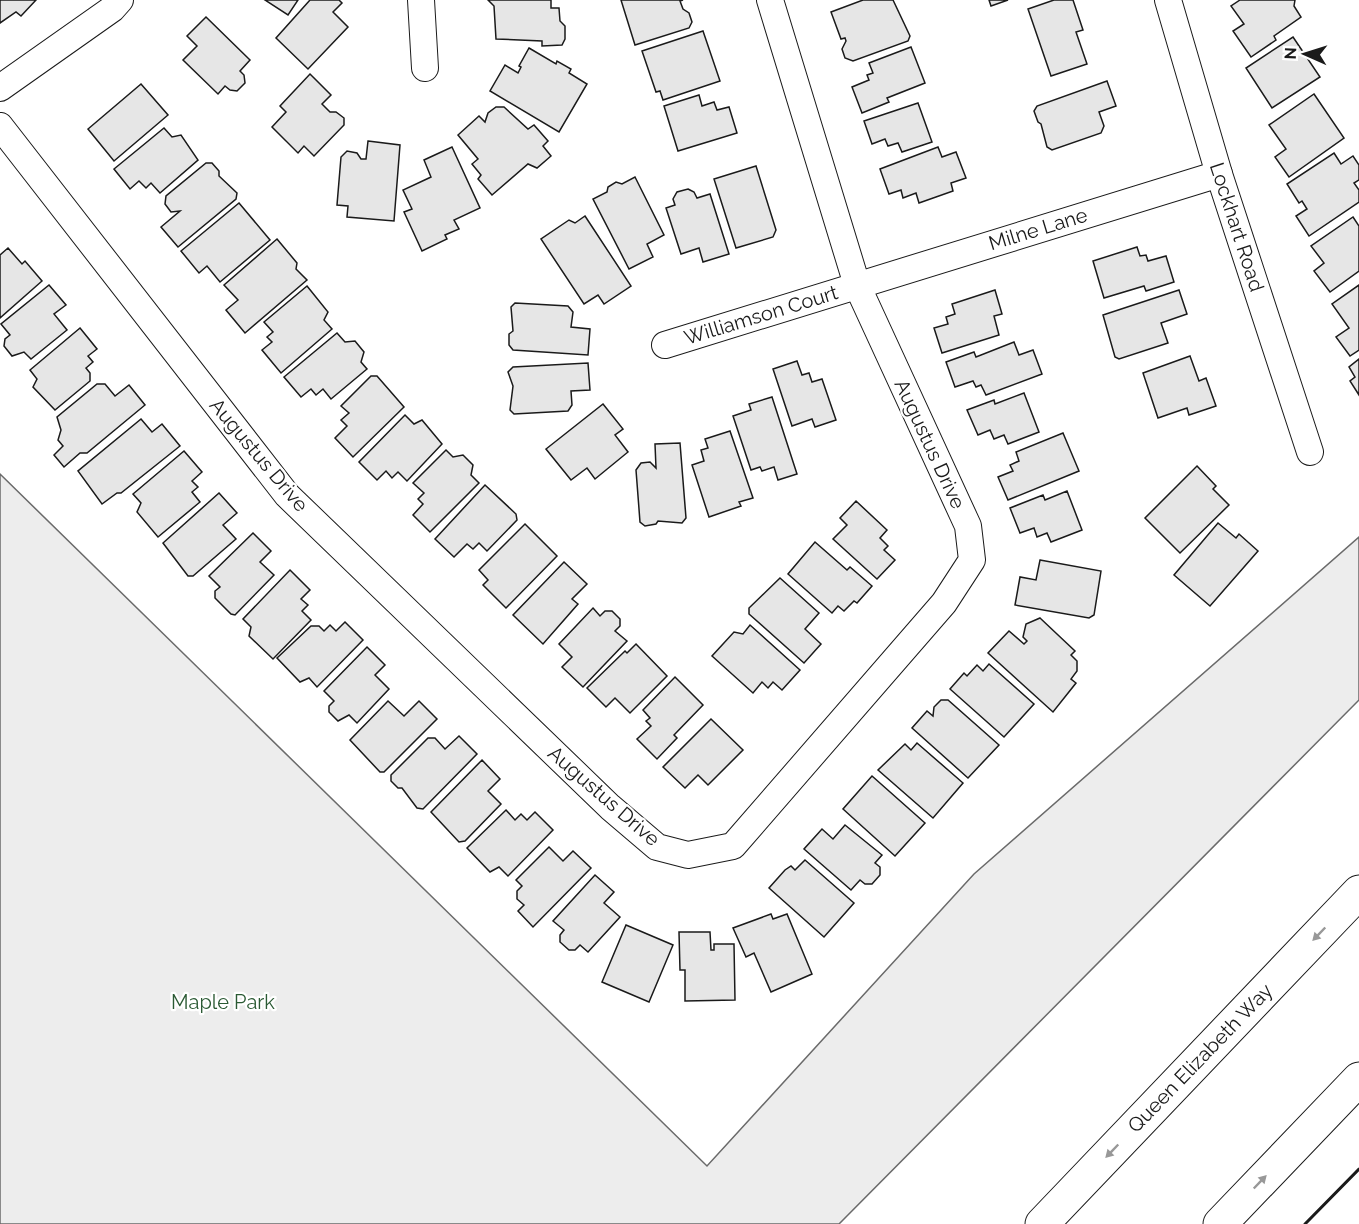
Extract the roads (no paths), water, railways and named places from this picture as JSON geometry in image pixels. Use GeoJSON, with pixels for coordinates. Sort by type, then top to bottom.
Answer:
{"type":"FeatureCollection","features":[{"type":"Feature","properties":{"kind":"highway","name":"Queen Elizabeth Way"},"geometry":{"type":"LineString","coordinates":[[1042,1224],[1359,892]]}},
{"type":"Feature","properties":{"kind":"highway"},"geometry":{"type":"LineString","coordinates":[[1220,1224],[1359,1079]]}},
{"type":"Feature","properties":{"kind":"street"},"geometry":{"type":"LineString","coordinates":[[0,88],[112,9],[120,0]]}},
{"type":"Feature","properties":{"kind":"street"},"geometry":{"type":"LineString","coordinates":[[421,0],[425,68]]}},
{"type":"Feature","properties":{"kind":"street","name":"Augustus Drive"},"geometry":{"type":"LineString","coordinates":[[0,126],[287,495],[610,807],[657,847],[688,855],[733,846],[944,603],[972,561],[968,525],[857,285],[770,0]]}},
{"type":"Feature","properties":{"kind":"street","name":"Lockhart Road"},"geometry":{"type":"LineString","coordinates":[[1168,0],[1219,174],[1310,452]]}},
{"type":"Feature","properties":{"kind":"street","name":"Milne Lane"},"geometry":{"type":"LineString","coordinates":[[857,285],[1219,174]]}},
{"type":"Feature","properties":{"kind":"street","name":"Williamson Court"},"geometry":{"type":"LineString","coordinates":[[666,345],[857,285]]}},
{"type":"Feature","properties":{"kind":"park label","name":"Maple Park"},"geometry":{"type":"Point","coordinates":[223,1002]}}]}
